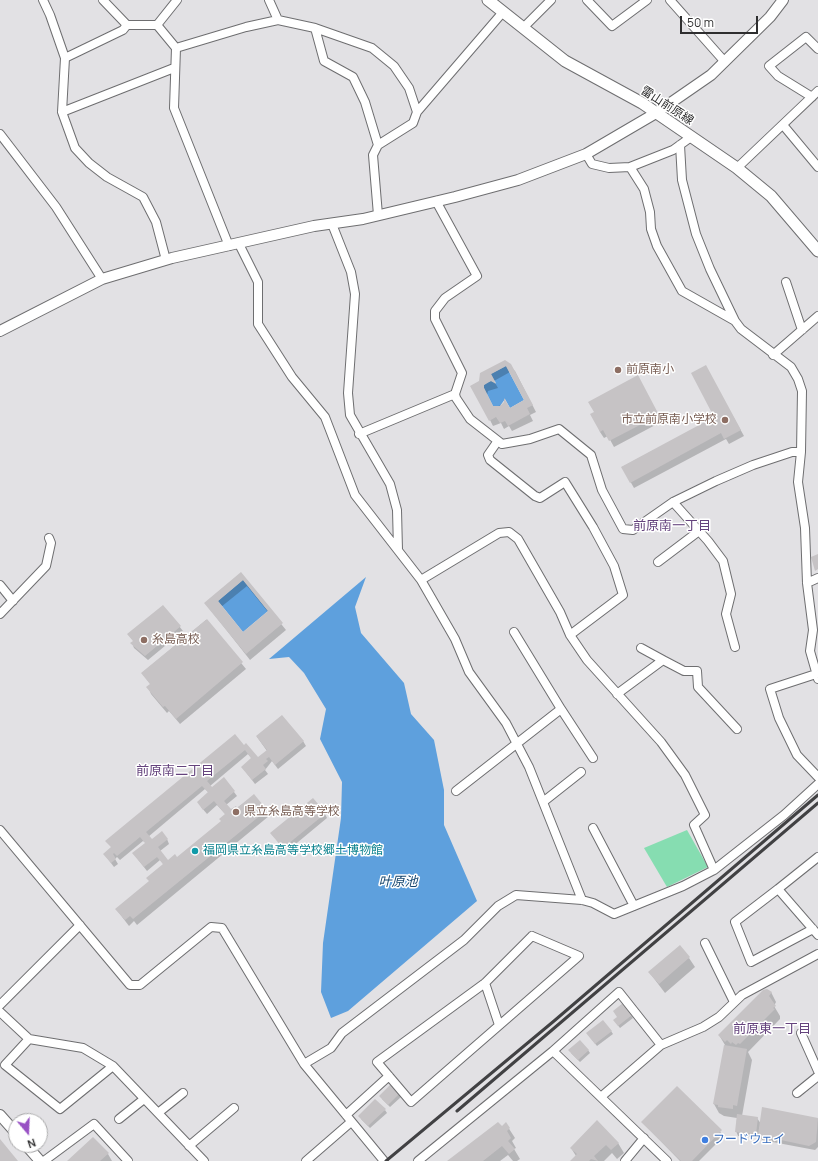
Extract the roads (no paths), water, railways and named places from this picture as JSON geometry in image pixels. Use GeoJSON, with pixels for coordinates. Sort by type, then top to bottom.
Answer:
{"type":"FeatureCollection","features":[{"type":"Feature","properties":{"kind":"main road","name":"雷山前原線"},"geometry":{"type":"LineString","coordinates":[[488,0],[500,7],[523,28],[565,61],[642,103],[737,168],[771,196],[818,251]]}},
{"type":"Feature","properties":{"kind":"street"},"geometry":{"type":"LineString","coordinates":[[43,0],[50,15],[65,58],[62,112],[75,148],[107,177],[143,197],[156,222],[166,260]]}},
{"type":"Feature","properties":{"kind":"street"},"geometry":{"type":"LineString","coordinates":[[103,0],[127,25],[157,25]]}},
{"type":"Feature","properties":{"kind":"street"},"geometry":{"type":"LineString","coordinates":[[157,25],[177,0]]}},
{"type":"Feature","properties":{"kind":"street"},"geometry":{"type":"LineString","coordinates":[[269,0],[278,20]]}},
{"type":"Feature","properties":{"kind":"street"},"geometry":{"type":"LineString","coordinates":[[523,28],[551,0]]}},
{"type":"Feature","properties":{"kind":"street"},"geometry":{"type":"LineString","coordinates":[[587,0],[612,26],[647,0]]}},
{"type":"Feature","properties":{"kind":"street"},"geometry":{"type":"LineString","coordinates":[[670,0],[725,62]]}},
{"type":"Feature","properties":{"kind":"street"},"geometry":{"type":"LineString","coordinates":[[0,331],[102,279],[166,260],[436,202],[518,180],[586,154],[656,113],[711,75],[770,18],[783,0]]}},
{"type":"Feature","properties":{"kind":"street"},"geometry":{"type":"LineString","coordinates":[[378,215],[373,155],[378,145],[413,123],[417,112],[500,7]]}},
{"type":"Feature","properties":{"kind":"street"},"geometry":{"type":"LineString","coordinates":[[176,48],[246,27],[278,20],[315,28],[372,48],[394,66],[409,88],[417,112]]}},
{"type":"Feature","properties":{"kind":"street"},"geometry":{"type":"LineString","coordinates":[[65,58],[123,30],[127,25]]}},
{"type":"Feature","properties":{"kind":"street"},"geometry":{"type":"LineString","coordinates":[[157,25],[176,48],[174,68],[174,108],[228,246]]}},
{"type":"Feature","properties":{"kind":"street"},"geometry":{"type":"LineString","coordinates":[[315,28],[324,61],[353,77],[365,102],[378,145]]}},
{"type":"Feature","properties":{"kind":"street"},"geometry":{"type":"LineString","coordinates":[[737,168],[815,94],[778,76],[769,66],[806,37],[818,49]]}},
{"type":"Feature","properties":{"kind":"street"},"geometry":{"type":"LineString","coordinates":[[62,112],[174,68]]}},
{"type":"Feature","properties":{"kind":"street"},"geometry":{"type":"LineString","coordinates":[[783,125],[818,167]]}},
{"type":"Feature","properties":{"kind":"street"},"geometry":{"type":"LineString","coordinates":[[0,134],[56,207],[102,279]]}},
{"type":"Feature","properties":{"kind":"street"},"geometry":{"type":"LineString","coordinates":[[586,154],[592,164],[609,168],[630,167],[673,150],[691,137]]}},
{"type":"Feature","properties":{"kind":"street"},"geometry":{"type":"LineString","coordinates":[[680,145],[682,180],[696,234],[710,269],[735,321],[741,329],[790,367],[798,378],[802,392],[801,452],[798,482],[805,528],[808,584],[813,630],[810,651],[817,676],[770,689],[779,718],[797,755],[818,777]]}},
{"type":"Feature","properties":{"kind":"street"},"geometry":{"type":"LineString","coordinates":[[630,167],[644,189],[657,246],[682,291],[735,321]]}},
{"type":"Feature","properties":{"kind":"street"},"geometry":{"type":"LineString","coordinates":[[436,202],[477,276],[445,298],[435,311],[435,319],[462,373],[455,394],[456,398],[470,419],[497,442],[508,444],[530,439],[559,429],[591,455],[602,490],[623,528],[633,530],[673,502],[754,465],[792,452],[801,452]]}},
{"type":"Feature","properties":{"kind":"street"},"geometry":{"type":"LineString","coordinates":[[332,224],[351,272],[355,294],[348,393],[350,415],[359,434],[390,484],[397,510],[398,550]]}},
{"type":"Feature","properties":{"kind":"street"},"geometry":{"type":"LineString","coordinates":[[239,244],[258,282],[258,324],[292,377],[325,417],[355,495],[421,580],[455,639],[469,672],[506,723],[529,767],[582,900]]}},
{"type":"Feature","properties":{"kind":"street"},"geometry":{"type":"LineString","coordinates":[[786,282],[802,330]]}},
{"type":"Feature","properties":{"kind":"street"},"geometry":{"type":"LineString","coordinates":[[774,355],[818,316]]}},
{"type":"Feature","properties":{"kind":"street"},"geometry":{"type":"LineString","coordinates":[[359,434],[455,394]]}},
{"type":"Feature","properties":{"kind":"street"},"geometry":{"type":"LineString","coordinates":[[497,442],[488,455],[490,460],[535,496],[540,498],[565,482],[593,527],[614,566],[623,595],[570,634]]}},
{"type":"Feature","properties":{"kind":"street"},"geometry":{"type":"LineString","coordinates":[[673,502],[723,561],[730,594],[726,614],[735,647]]}},
{"type":"Feature","properties":{"kind":"street"},"geometry":{"type":"LineString","coordinates":[[658,562],[699,531]]}},
{"type":"Feature","properties":{"kind":"street"},"geometry":{"type":"LineString","coordinates":[[421,580],[499,533],[509,532],[518,539],[560,612],[570,634],[587,660],[616,694],[661,742],[685,775],[705,815],[694,825],[714,870]]}},
{"type":"Feature","properties":{"kind":"street"},"geometry":{"type":"LineString","coordinates":[[0,614],[46,566],[51,544],[49,538]]}},
{"type":"Feature","properties":{"kind":"street"},"geometry":{"type":"LineString","coordinates":[[808,584],[818,578]]}},
{"type":"Feature","properties":{"kind":"street"},"geometry":{"type":"LineString","coordinates":[[0,585],[12,601]]}},
{"type":"Feature","properties":{"kind":"street"},"geometry":{"type":"LineString","coordinates":[[514,632],[593,758]]}},
{"type":"Feature","properties":{"kind":"street"},"geometry":{"type":"LineString","coordinates":[[641,648],[684,670],[697,671],[698,687],[738,729]]}},
{"type":"Feature","properties":{"kind":"street"},"geometry":{"type":"LineString","coordinates":[[616,694],[663,660]]}},
{"type":"Feature","properties":{"kind":"street"},"geometry":{"type":"LineString","coordinates":[[456,791],[561,709]]}},
{"type":"Feature","properties":{"kind":"street"},"geometry":{"type":"LineString","coordinates":[[543,802],[581,772]]}},
{"type":"Feature","properties":{"kind":"street"},"geometry":{"type":"LineString","coordinates":[[304,1064],[331,1048],[342,1033],[464,940],[498,906],[516,895],[536,895],[582,900],[593,903],[614,914],[683,886],[714,870],[784,816],[818,784]]}},
{"type":"Feature","properties":{"kind":"street"},"geometry":{"type":"LineString","coordinates":[[593,828],[634,906]]}},
{"type":"Feature","properties":{"kind":"street"},"geometry":{"type":"LineString","coordinates":[[0,830],[130,985],[140,985],[211,927],[222,928],[304,1064],[384,1161]]}},
{"type":"Feature","properties":{"kind":"street"},"geometry":{"type":"LineString","coordinates":[[778,889],[816,932],[751,962],[735,922],[818,857]]}},
{"type":"Feature","properties":{"kind":"street"},"geometry":{"type":"LineString","coordinates":[[0,1005],[80,925]]}},
{"type":"Feature","properties":{"kind":"street"},"geometry":{"type":"LineString","coordinates":[[532,936],[579,956],[499,1025],[411,1102],[377,1062],[485,982],[532,936]]}},
{"type":"Feature","properties":{"kind":"street"},"geometry":{"type":"LineString","coordinates":[[705,943],[734,1002]]}},
{"type":"Feature","properties":{"kind":"street"},"geometry":{"type":"LineString","coordinates":[[602,1096],[661,1045],[703,1027],[719,1017],[742,995],[818,954]]}},
{"type":"Feature","properties":{"kind":"street"},"geometry":{"type":"LineString","coordinates":[[485,982],[499,1025]]}},
{"type":"Feature","properties":{"kind":"street"},"geometry":{"type":"LineString","coordinates":[[418,1161],[554,1051],[619,992],[661,1045]]}},
{"type":"Feature","properties":{"kind":"street"},"geometry":{"type":"LineString","coordinates":[[0,1012],[29,1039],[82,1048],[113,1066],[204,1161]]}},
{"type":"Feature","properties":{"kind":"street"},"geometry":{"type":"LineString","coordinates":[[801,1033],[818,1071]]}},
{"type":"Feature","properties":{"kind":"street"},"geometry":{"type":"LineString","coordinates":[[29,1039],[5,1066],[60,1109],[113,1066]]}},
{"type":"Feature","properties":{"kind":"street"},"geometry":{"type":"LineString","coordinates":[[554,1051],[602,1096],[667,1161]]}},
{"type":"Feature","properties":{"kind":"street"},"geometry":{"type":"LineString","coordinates":[[346,1115],[389,1076]]}},
{"type":"Feature","properties":{"kind":"street"},"geometry":{"type":"LineString","coordinates":[[797,1093],[818,1076]]}},
{"type":"Feature","properties":{"kind":"street"},"geometry":{"type":"LineString","coordinates":[[158,1113],[182,1093]]}},
{"type":"Feature","properties":{"kind":"street"},"geometry":{"type":"LineString","coordinates":[[119,1119],[144,1099]]}},
{"type":"Feature","properties":{"kind":"street"},"geometry":{"type":"LineString","coordinates":[[189,1146],[234,1108]]}},
{"type":"Feature","properties":{"kind":"street"},"geometry":{"type":"LineString","coordinates":[[0,1115],[8,1124]]}},
{"type":"Feature","properties":{"kind":"street"},"geometry":{"type":"LineString","coordinates":[[306,1161],[351,1122]]}},
{"type":"Feature","properties":{"kind":"street"},"geometry":{"type":"LineString","coordinates":[[44,1161],[94,1124],[128,1161]]}},
{"type":"Feature","properties":{"kind":"street"},"geometry":{"type":"LineString","coordinates":[[625,1161],[644,1138]]}},
{"type":"Feature","properties":{"kind":"street"},"geometry":{"type":"LineString","coordinates":[[33,1153],[40,1161]]}},
{"type":"Feature","properties":{"kind":"water"},"geometry":{"type":"Polygon","coordinates":[[[506,366],[524,400],[510,408],[505,399],[500,406],[493,406],[484,388],[484,385],[488,382],[491,381],[496,383],[491,374],[506,366]]]}},
{"type":"Feature","properties":{"kind":"water","name":"叶原池"},"geometry":{"type":"Polygon","coordinates":[[[366,577],[355,607],[361,633],[404,683],[411,714],[434,740],[444,790],[444,825],[477,901],[348,1011],[331,1018],[321,992],[323,943],[341,818],[342,782],[320,739],[326,709],[304,673],[289,657],[269,659],[366,577]]]}},
{"type":"Feature","properties":{"kind":"water"},"geometry":{"type":"Polygon","coordinates":[[[243,580],[268,611],[243,632],[218,601],[243,580]]]}},
{"type":"Feature","properties":{"kind":"railway"},"geometry":{"type":"LineString","coordinates":[[386,1161],[554,1021],[818,795]]}},
{"type":"Feature","properties":{"kind":"railway"},"geometry":{"type":"LineString","coordinates":[[457,1111],[818,803]]}},
{"type":"Feature","properties":{"kind":"place","name":"前原南小"},"geometry":{"type":"Point","coordinates":[618,370]}},
{"type":"Feature","properties":{"kind":"place","name":"市立前原南小学校"},"geometry":{"type":"Point","coordinates":[725,420]}},
{"type":"Feature","properties":{"kind":"place","name":"糸島高校"},"geometry":{"type":"Point","coordinates":[144,640]}},
{"type":"Feature","properties":{"kind":"place","name":"県立糸島高等学校"},"geometry":{"type":"Point","coordinates":[236,812]}},
{"type":"Feature","properties":{"kind":"place","name":"福岡県立糸島高等学校郷土博物館"},"geometry":{"type":"Point","coordinates":[195,851]}},
{"type":"Feature","properties":{"kind":"place","name":"フードウェイ"},"geometry":{"type":"Point","coordinates":[705,1140]}},
{"type":"Feature","properties":{"kind":"district","name":"前原南一丁目"},"geometry":{"type":"Point","coordinates":[672,526]}},
{"type":"Feature","properties":{"kind":"district","name":"前原南二丁目"},"geometry":{"type":"Point","coordinates":[175,771]}},
{"type":"Feature","properties":{"kind":"district","name":"前原東一丁目"},"geometry":{"type":"Point","coordinates":[772,1029]}}]}
